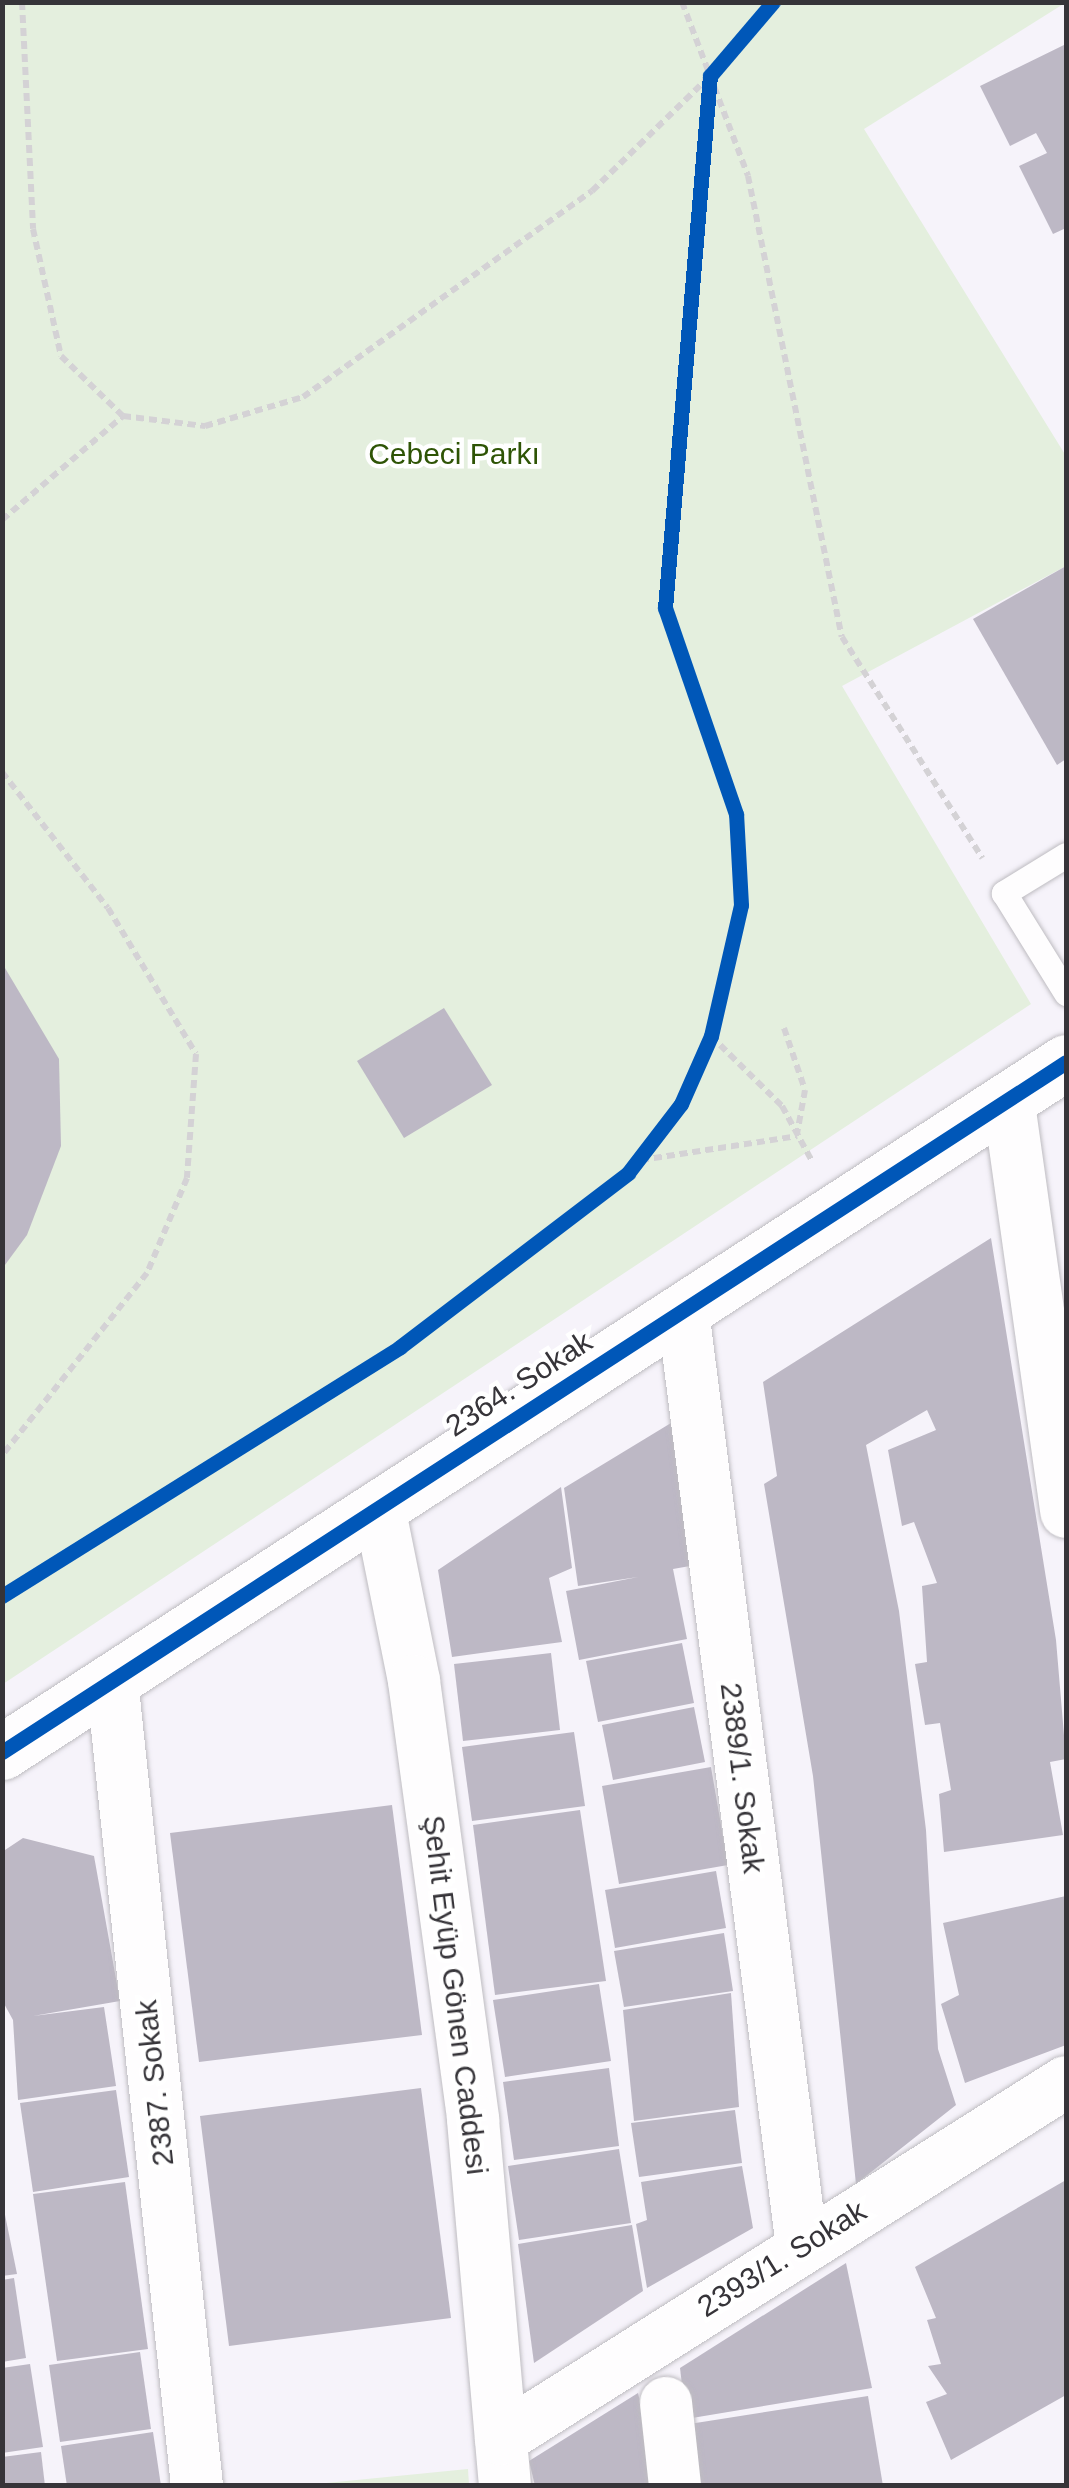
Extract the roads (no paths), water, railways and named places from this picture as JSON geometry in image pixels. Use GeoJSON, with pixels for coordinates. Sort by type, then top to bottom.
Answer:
{"type":"FeatureCollection","features":[{"type":"Feature","properties":{"kind":"street","name":"2364. Sokak"},"geometry":{"type":"LineString","coordinates":[[2,1752],[1009,1104],[1066,1062]]}},
{"type":"Feature","properties":{"kind":"street"},"geometry":{"type":"LineString","coordinates":[[1009,1104],[1066,1512]]}},
{"type":"Feature","properties":{"kind":"street","name":"2389/1. Sokak"},"geometry":{"type":"LineString","coordinates":[[683,1311],[802,2246]]}},
{"type":"Feature","properties":{"kind":"street","name":"Şehit Eyüp Gönen Caddesi"},"geometry":{"type":"LineString","coordinates":[[379,1508],[414,1680],[473,2120],[503,2462]]}},
{"type":"Feature","properties":{"kind":"street","name":"2387. Sokak"},"geometry":{"type":"LineString","coordinates":[[112,1680],[198,2486]]}},
{"type":"Feature","properties":{"kind":"street","name":"2393/1. Sokak"},"geometry":{"type":"LineString","coordinates":[[503,2462],[802,2246],[1066,2082]]}},
{"type":"Feature","properties":{"kind":"street"},"geometry":{"type":"LineString","coordinates":[[666,2403],[675,2486]]}},
{"type":"Feature","properties":{"kind":"lane"},"geometry":{"type":"LineString","coordinates":[[1066,854],[1004,893],[1066,994]]}},
{"type":"Feature","properties":{"kind":"park label","name":"Cebeci Parkı"},"geometry":{"type":"Point","coordinates":[454,454]}}]}
